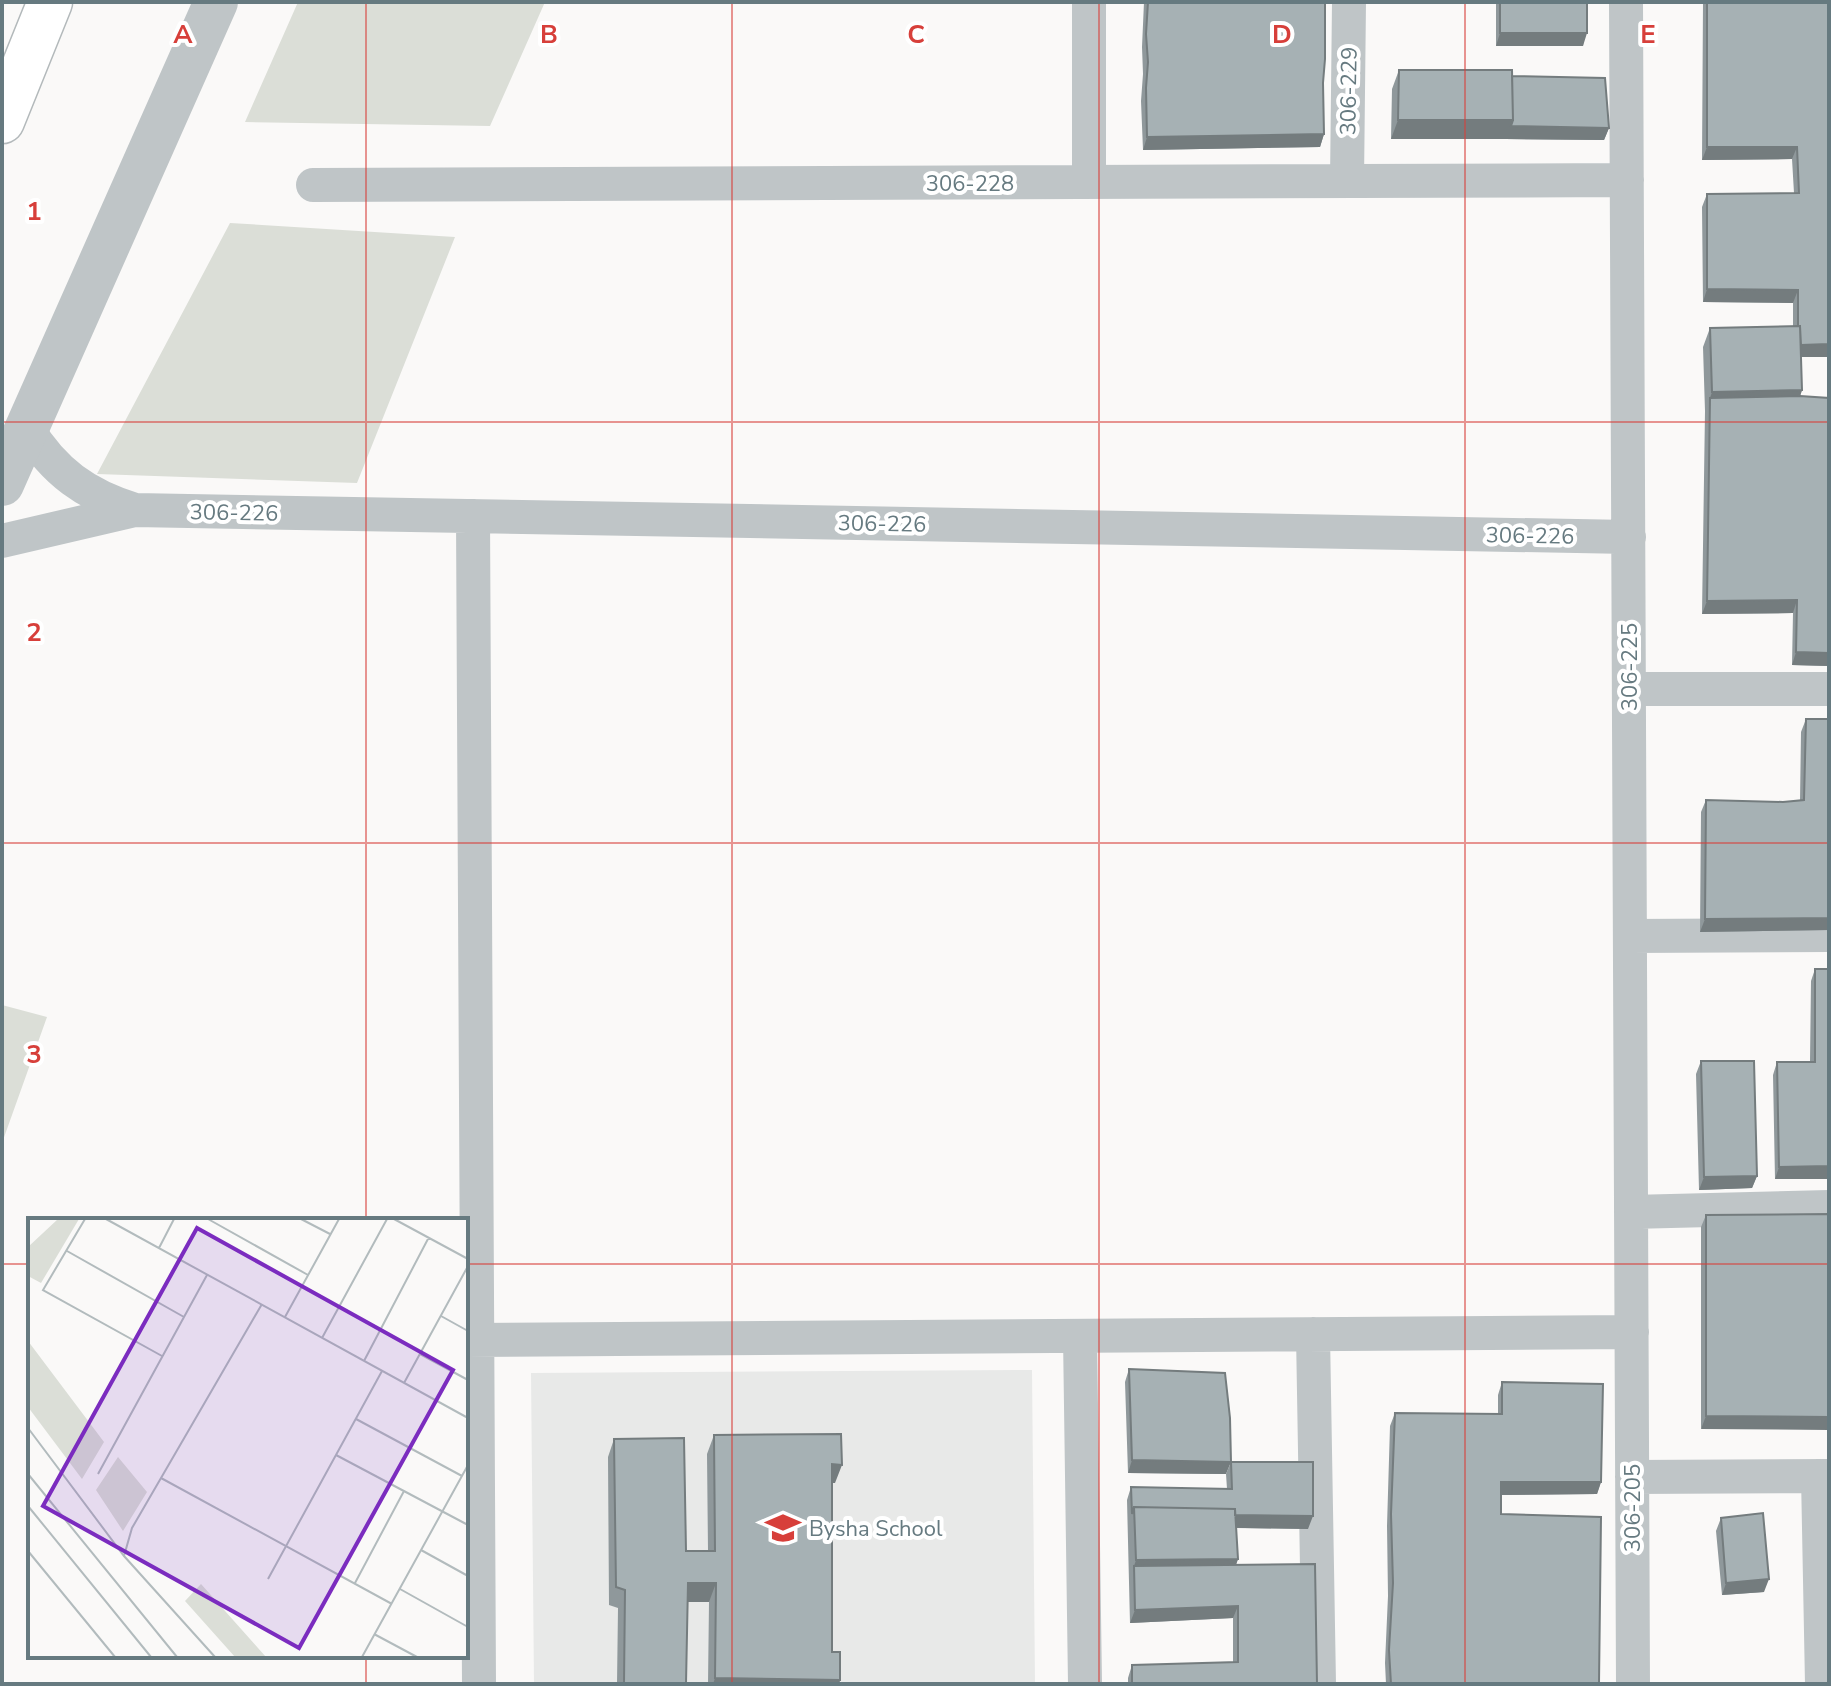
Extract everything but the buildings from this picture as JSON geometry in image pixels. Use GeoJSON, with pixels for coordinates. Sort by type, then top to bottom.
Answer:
{"type":"FeatureCollection","features":[{"type":"Feature","properties":{"kind":"highway"},"geometry":{"type":"LineString","coordinates":[[2,121],[50,2]]}},
{"type":"Feature","properties":{"kind":"street"},"geometry":{"type":"LineString","coordinates":[[2,484],[216,2]]}},
{"type":"Feature","properties":{"kind":"street"},"geometry":{"type":"LineString","coordinates":[[1089,2],[1089,182]]}},
{"type":"Feature","properties":{"kind":"street","name":"306-229"},"geometry":{"type":"LineString","coordinates":[[1347,181],[1349,2]]}},
{"type":"Feature","properties":{"kind":"street","name":"306-225"},"geometry":{"type":"LineString","coordinates":[[1626,2],[1632,1332]]}},
{"type":"Feature","properties":{"kind":"street","name":"306-228"},"geometry":{"type":"LineString","coordinates":[[313,185],[1627,180]]}},
{"type":"Feature","properties":{"kind":"street","name":"306-226"},"geometry":{"type":"LineString","coordinates":[[27,428],[39,448],[72,481],[112,503],[135,510]]}},
{"type":"Feature","properties":{"kind":"street","name":"306-226"},"geometry":{"type":"LineString","coordinates":[[2,541],[135,510],[1629,537]]}},
{"type":"Feature","properties":{"kind":"street"},"geometry":{"type":"LineString","coordinates":[[473,516],[472,1340],[479,1684]]}},
{"type":"Feature","properties":{"kind":"street"},"geometry":{"type":"LineString","coordinates":[[1629,689],[1829,689]]}},
{"type":"Feature","properties":{"kind":"street"},"geometry":{"type":"LineString","coordinates":[[1630,936],[1829,935]]}},
{"type":"Feature","properties":{"kind":"street"},"geometry":{"type":"LineString","coordinates":[[1631,1212],[1829,1207]]}},
{"type":"Feature","properties":{"kind":"street"},"geometry":{"type":"LineString","coordinates":[[472,1340],[1632,1332]]}},
{"type":"Feature","properties":{"kind":"street","name":"306-205"},"geometry":{"type":"LineString","coordinates":[[1632,1332],[1633,1684]]}},
{"type":"Feature","properties":{"kind":"street"},"geometry":{"type":"LineString","coordinates":[[1313,1334],[1319,1684]]}},
{"type":"Feature","properties":{"kind":"street"},"geometry":{"type":"LineString","coordinates":[[1080,1336],[1085,1684]]}},
{"type":"Feature","properties":{"kind":"street"},"geometry":{"type":"LineString","coordinates":[[1632,1477],[1824,1476],[1822,1684]]}},
{"type":"Feature","properties":{"kind":"shaded area"},"geometry":{"type":"Polygon","coordinates":[[[298,2],[545,2],[490,126],[245,122],[298,2]]]}},
{"type":"Feature","properties":{"kind":"shaded area"},"geometry":{"type":"Polygon","coordinates":[[[230,223],[455,237],[357,483],[97,474],[230,223]]]}},
{"type":"Feature","properties":{"kind":"shaded area"},"geometry":{"type":"Polygon","coordinates":[[[2,1005],[47,1017],[2,1143],[2,1005]]]}},
{"type":"Feature","properties":{"kind":"shaded area","name":"Bysha School"},"geometry":{"type":"Polygon","coordinates":[[[1032,1370],[1035,1684],[534,1684],[531,1373],[1032,1370]]]}},
{"type":"Feature","properties":{"kind":"place","name":"Bysha School"},"geometry":{"type":"Point","coordinates":[783,1528]}}]}
